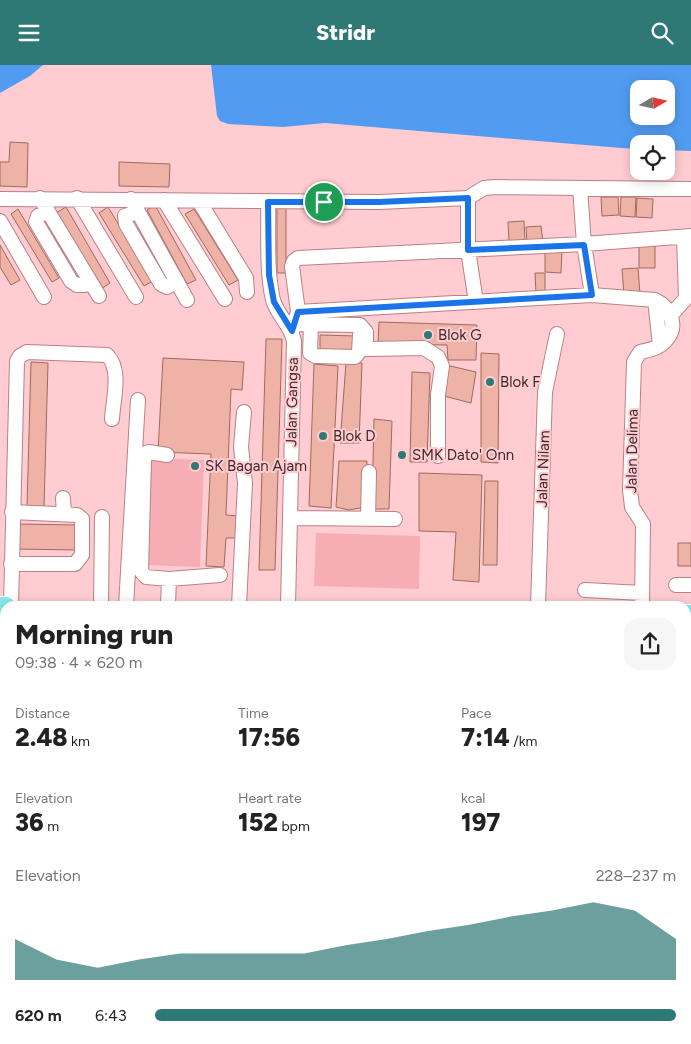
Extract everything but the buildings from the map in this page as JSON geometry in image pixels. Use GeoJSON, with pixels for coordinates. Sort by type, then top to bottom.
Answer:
{"type":"FeatureCollection","features":[{"type":"Feature","properties":{"kind":"street"},"geometry":{"type":"LineString","coordinates":[[0,199],[78,198],[379,202],[468,198],[484,188],[495,187],[691,189]]}},
{"type":"Feature","properties":{"kind":"street"},"geometry":{"type":"LineString","coordinates":[[580,188],[584,245],[592,295]]}},
{"type":"Feature","properties":{"kind":"street"},"geometry":{"type":"LineString","coordinates":[[40,198],[99,296]]}},
{"type":"Feature","properties":{"kind":"street"},"geometry":{"type":"LineString","coordinates":[[78,198],[136,297]]}},
{"type":"Feature","properties":{"kind":"street"},"geometry":{"type":"LineString","coordinates":[[468,198],[468,250],[476,301]]}},
{"type":"Feature","properties":{"kind":"street"},"geometry":{"type":"LineString","coordinates":[[131,199],[188,300]]}},
{"type":"Feature","properties":{"kind":"street"},"geometry":{"type":"LineString","coordinates":[[164,200],[225,299]]}},
{"type":"Feature","properties":{"kind":"street"},"geometry":{"type":"LineString","coordinates":[[199,201],[246,278],[247,292]]}},
{"type":"Feature","properties":{"kind":"street","name":"Jalan Gangsa"},"geometry":{"type":"LineString","coordinates":[[268,202],[269,275],[274,302],[294,322],[288,601]]}},
{"type":"Feature","properties":{"kind":"street"},"geometry":{"type":"LineString","coordinates":[[0,221],[44,297]]}},
{"type":"Feature","properties":{"kind":"street"},"geometry":{"type":"LineString","coordinates":[[294,322],[292,266],[298,258],[584,245],[687,237],[686,298],[671,315]]}},
{"type":"Feature","properties":{"kind":"street"},"geometry":{"type":"LineString","coordinates":[[294,322],[476,301],[592,295],[656,300],[665,304],[671,315],[673,328],[663,343]]}},
{"type":"Feature","properties":{"kind":"street"},"geometry":{"type":"LineString","coordinates":[[656,300],[663,343]]}},
{"type":"Feature","properties":{"kind":"street"},"geometry":{"type":"LineString","coordinates":[[294,322],[310,325],[360,325],[366,332],[366,349],[424,348],[438,357],[442,366],[438,395],[438,456]]}},
{"type":"Feature","properties":{"kind":"street"},"geometry":{"type":"LineString","coordinates":[[310,325],[310,353],[315,356],[355,357],[359,352],[360,325]]}},
{"type":"Feature","properties":{"kind":"street","name":"Jalan Nilam"},"geometry":{"type":"LineString","coordinates":[[538,601],[546,392],[557,334]]}},
{"type":"Feature","properties":{"kind":"street","name":"Jalan Delima"},"geometry":{"type":"LineString","coordinates":[[642,599],[644,524],[632,507],[630,490],[634,362],[640,352],[663,343]]}},
{"type":"Feature","properties":{"kind":"street"},"geometry":{"type":"LineString","coordinates":[[11,601],[17,361],[20,356],[27,352],[107,355],[113,361],[116,369],[112,419]]}},
{"type":"Feature","properties":{"kind":"street"},"geometry":{"type":"LineString","coordinates":[[126,601],[138,400]]}},
{"type":"Feature","properties":{"kind":"street"},"geometry":{"type":"LineString","coordinates":[[239,601],[245,483],[241,447],[244,412]]}},
{"type":"Feature","properties":{"kind":"street"},"geometry":{"type":"LineString","coordinates":[[167,455],[150,452],[146,453],[144,460],[141,571],[146,577],[169,579],[220,575]]}},
{"type":"Feature","properties":{"kind":"street"},"geometry":{"type":"LineString","coordinates":[[368,519],[369,472]]}},
{"type":"Feature","properties":{"kind":"street"},"geometry":{"type":"LineString","coordinates":[[63,498],[64,514]]}},
{"type":"Feature","properties":{"kind":"street"},"geometry":{"type":"LineString","coordinates":[[11,564],[75,564],[82,555],[82,519],[77,515],[12,512]]}},
{"type":"Feature","properties":{"kind":"street"},"geometry":{"type":"LineString","coordinates":[[101,601],[102,517]]}},
{"type":"Feature","properties":{"kind":"street"},"geometry":{"type":"LineString","coordinates":[[290,518],[395,519]]}},
{"type":"Feature","properties":{"kind":"street"},"geometry":{"type":"LineString","coordinates":[[168,601],[169,579]]}},
{"type":"Feature","properties":{"kind":"street"},"geometry":{"type":"LineString","coordinates":[[676,585],[691,585]]}},
{"type":"Feature","properties":{"kind":"street"},"geometry":{"type":"LineString","coordinates":[[585,590],[642,599]]}},
{"type":"Feature","properties":{"kind":"shaded area"},"geometry":{"type":"Polygon","coordinates":[[[150,458],[204,460],[200,567],[145,565],[150,458]]]}},
{"type":"Feature","properties":{"kind":"shaded area"},"geometry":{"type":"Polygon","coordinates":[[[316,533],[420,536],[419,589],[314,586],[316,533]]]}},
{"type":"Feature","properties":{"kind":"water"},"geometry":{"type":"Polygon","coordinates":[[[0,65],[43,65],[30,76],[0,93],[0,65]]]}},
{"type":"Feature","properties":{"kind":"water"},"geometry":{"type":"Polygon","coordinates":[[[211,65],[691,65],[691,151],[675,150],[675,135],[630,135],[630,148],[325,123],[283,127],[228,124],[220,121],[217,116],[211,65]]]}},
{"type":"Feature","properties":{"kind":"place","name":"Blok G"},"geometry":{"type":"Point","coordinates":[428,335]}},
{"type":"Feature","properties":{"kind":"place","name":"Blok F"},"geometry":{"type":"Point","coordinates":[490,382]}},
{"type":"Feature","properties":{"kind":"place","name":"Blok D"},"geometry":{"type":"Point","coordinates":[323,436]}},
{"type":"Feature","properties":{"kind":"place","name":"SMK Dato' Onn"},"geometry":{"type":"Point","coordinates":[402,455]}},
{"type":"Feature","properties":{"kind":"place","name":"SK Bagan Ajam"},"geometry":{"type":"Point","coordinates":[195,466]}},
{"type":"Feature","properties":{"kind":"route"},"geometry":{"type":"LineString","coordinates":[[468,198],[468,250],[584,245],[592,295],[298,312],[292,324],[292,331],[274,302],[269,275],[268,202],[324,202],[379,202],[468,198]]}}]}
